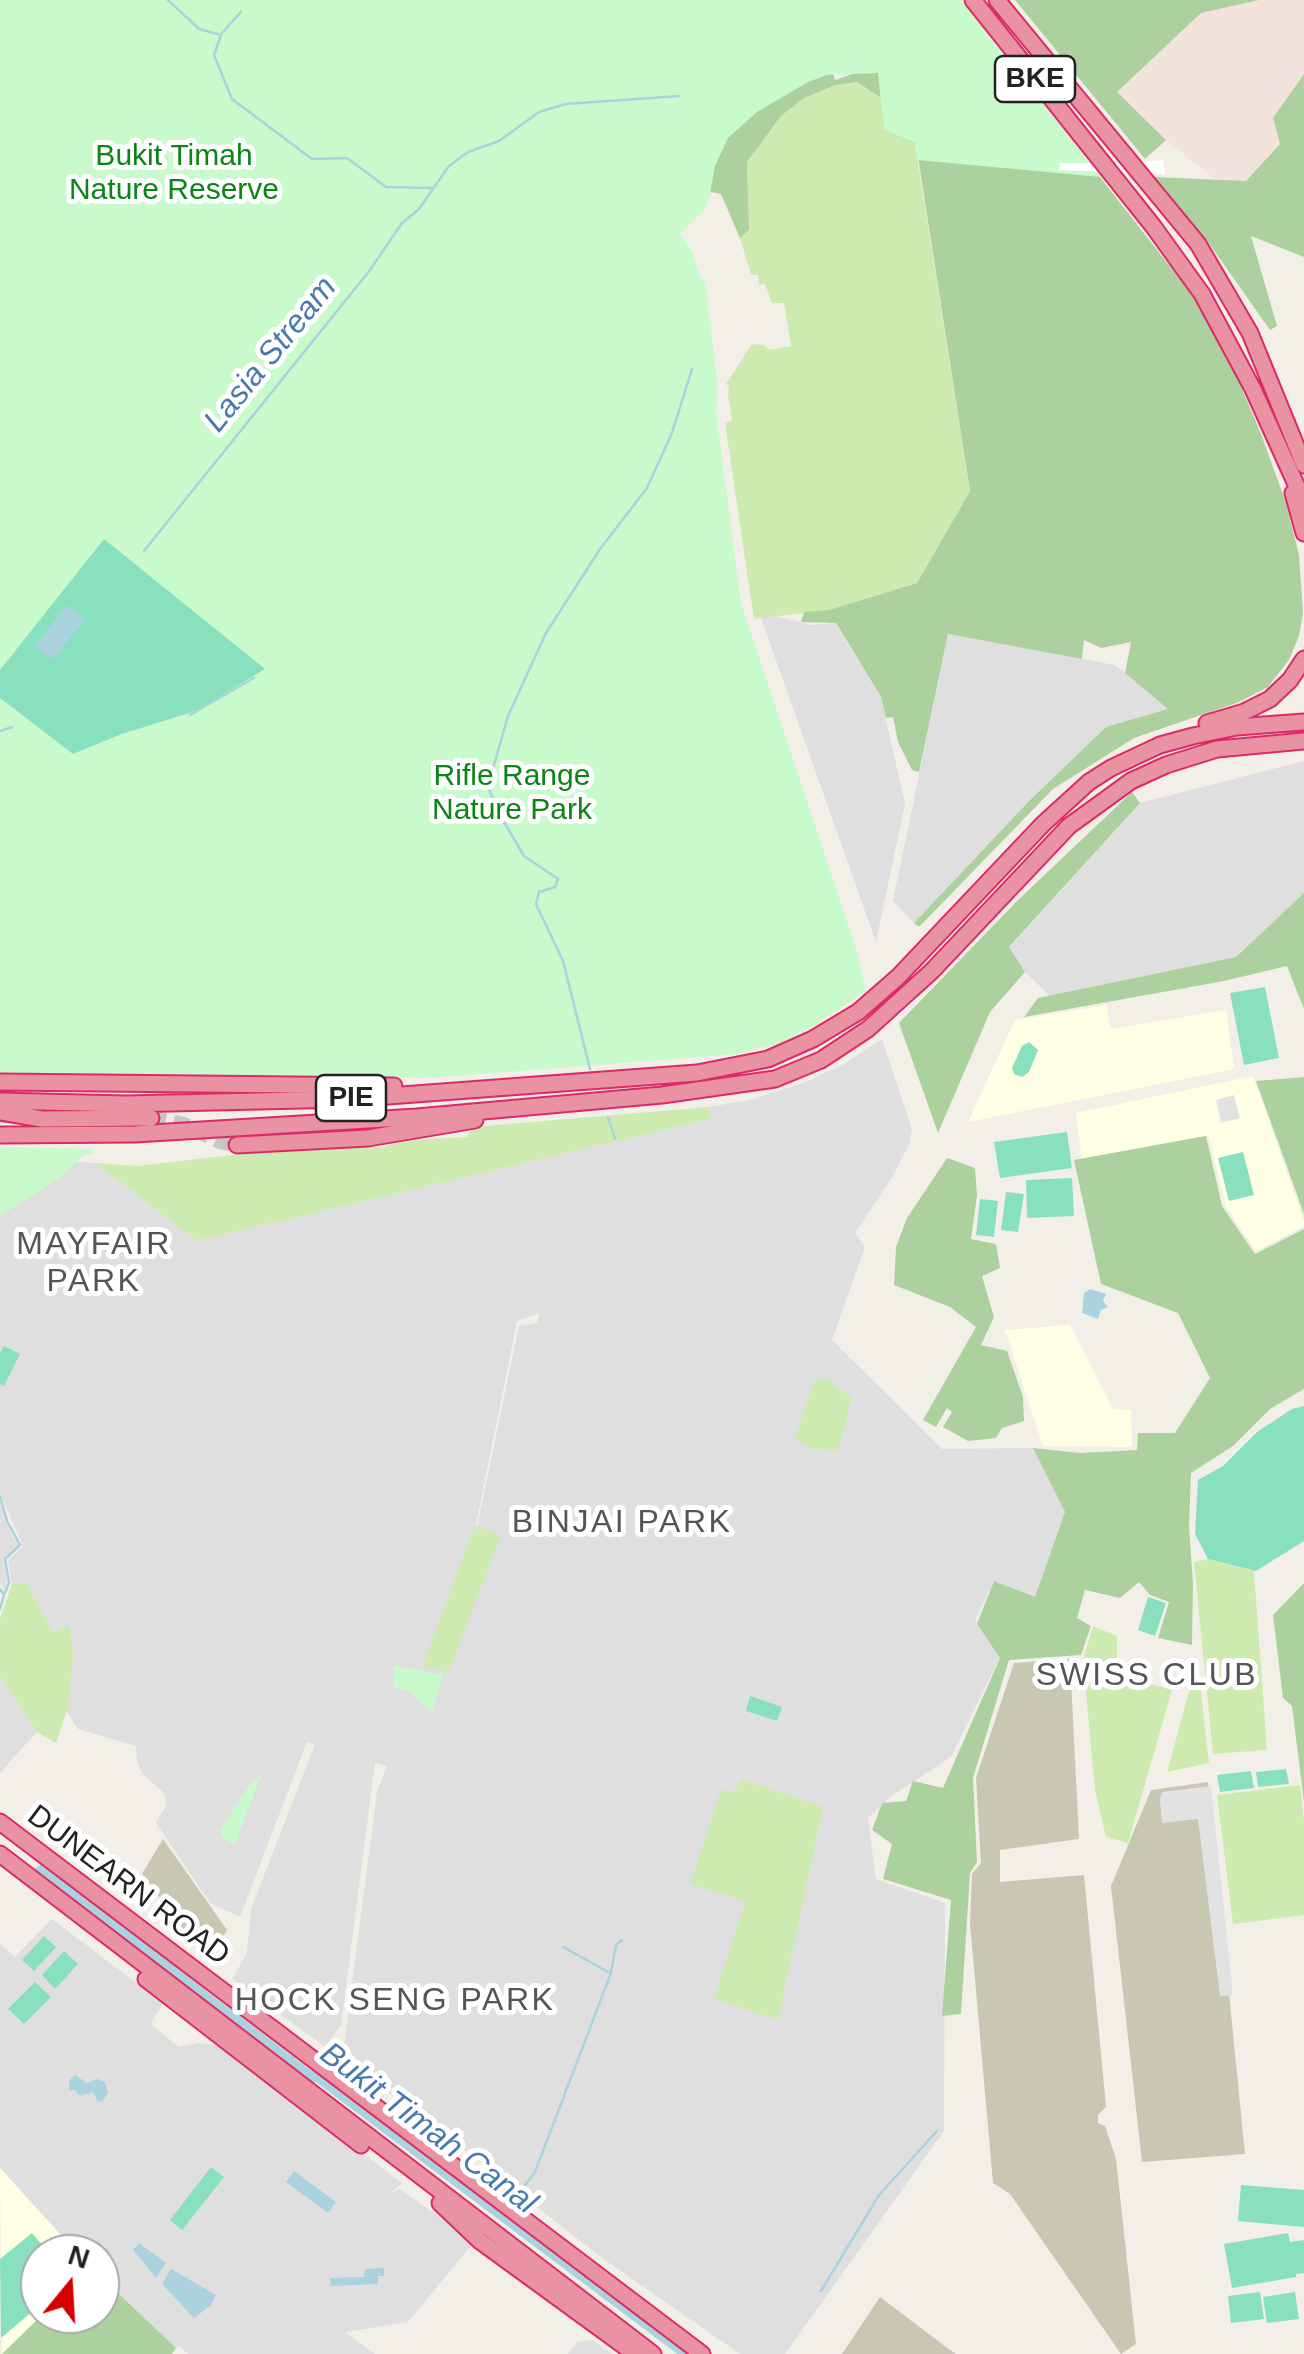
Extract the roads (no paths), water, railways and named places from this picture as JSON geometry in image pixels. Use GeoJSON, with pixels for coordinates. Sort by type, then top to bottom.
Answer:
{"type":"FeatureCollection","features":[{"type":"Feature","properties":{"kind":"highway","name":"BKE"},"geometry":{"type":"LineString","coordinates":[[973,0],[1202,294],[1298,471]]}},
{"type":"Feature","properties":{"kind":"highway","name":"BKE"},"geometry":{"type":"LineString","coordinates":[[997,0],[1198,244],[1242,320],[1274,387],[1298,471]]}},
{"type":"Feature","properties":{"kind":"highway"},"geometry":{"type":"LineString","coordinates":[[1274,387],[1286,400],[1304,439]]}},
{"type":"Feature","properties":{"kind":"highway"},"geometry":{"type":"LineString","coordinates":[[1298,471],[1304,502]]}},
{"type":"Feature","properties":{"kind":"highway"},"geometry":{"type":"LineString","coordinates":[[1298,471],[1292,490],[1304,533]]}},
{"type":"Feature","properties":{"kind":"highway"},"geometry":{"type":"LineString","coordinates":[[1146,751],[1162,736],[1259,706],[1290,680],[1304,659]]}},
{"type":"Feature","properties":{"kind":"highway","name":"PIE"},"geometry":{"type":"LineString","coordinates":[[0,1101],[126,1104],[496,1090],[698,1073],[768,1059],[813,1039],[858,1012],[898,977],[1070,798],[1111,768],[1146,751],[1215,731],[1304,722]]}},
{"type":"Feature","properties":{"kind":"highway","name":"PIE"},"geometry":{"type":"LineString","coordinates":[[0,1135],[150,1134],[418,1117],[662,1095],[775,1078],[821,1060],[868,1029],[912,990],[1070,826],[1131,782],[1166,765],[1217,750],[1304,742]]}},
{"type":"Feature","properties":{"kind":"highway"},"geometry":{"type":"LineString","coordinates":[[0,1082],[374,1086],[587,1074],[658,1076]]}},
{"type":"Feature","properties":{"kind":"highway"},"geometry":{"type":"LineString","coordinates":[[238,1145],[368,1138],[493,1118],[592,1109],[662,1095]]}},
{"type":"Feature","properties":{"kind":"highway"},"geometry":{"type":"LineString","coordinates":[[0,1112],[42,1119],[151,1118]]}},
{"type":"Feature","properties":{"kind":"highway","name":"DUNEARN ROAD"},"geometry":{"type":"LineString","coordinates":[[0,1822],[702,2354]]}},
{"type":"Feature","properties":{"kind":"highway"},"geometry":{"type":"LineString","coordinates":[[0,1854],[432,2197],[480,2241],[635,2354]]}},
{"type":"Feature","properties":{"kind":"highway"},"geometry":{"type":"LineString","coordinates":[[0,1867],[94,1931]]}},
{"type":"Feature","properties":{"kind":"highway"},"geometry":{"type":"LineString","coordinates":[[315,2104],[532,2260],[653,2354]]}},
{"type":"Feature","properties":{"kind":"highway"},"geometry":{"type":"LineString","coordinates":[[431,2186],[442,2180],[446,2162]]}},
{"type":"Feature","properties":{"kind":"highway"},"geometry":{"type":"LineString","coordinates":[[464,2211],[478,2184]]}},
{"type":"Feature","properties":{"kind":"highway"},"geometry":{"type":"LineString","coordinates":[[532,2260],[532,2279]]}},
{"type":"Feature","properties":{"kind":"water"},"geometry":{"type":"Polygon","coordinates":[[[66,605],[85,619],[53,660],[35,646],[66,605]]]}},
{"type":"Feature","properties":{"kind":"water"},"geometry":{"type":"Polygon","coordinates":[[[1090,1289],[1106,1294],[1103,1301],[1108,1307],[1101,1310],[1098,1319],[1082,1313],[1084,1293],[1090,1289]]]}},
{"type":"Feature","properties":{"kind":"water"},"geometry":{"type":"Polygon","coordinates":[[[43,1863],[320,2077],[313,2085],[32,1871],[43,1863]]]}},
{"type":"Feature","properties":{"kind":"water"},"geometry":{"type":"Polygon","coordinates":[[[75,2075],[87,2083],[97,2079],[105,2082],[108,2092],[103,2101],[98,2102],[93,2092],[80,2096],[69,2090],[69,2081],[75,2075]]]}},
{"type":"Feature","properties":{"kind":"water"},"geometry":{"type":"Polygon","coordinates":[[[294,2171],[336,2202],[328,2213],[286,2182],[294,2171]]]}},
{"type":"Feature","properties":{"kind":"water"},"geometry":{"type":"Polygon","coordinates":[[[139,2243],[166,2263],[156,2278],[133,2250],[139,2243]]]}},
{"type":"Feature","properties":{"kind":"water"},"geometry":{"type":"Polygon","coordinates":[[[384,2268],[378,2284],[331,2286],[330,2278],[364,2277],[365,2269],[384,2268]]]}},
{"type":"Feature","properties":{"kind":"water"},"geometry":{"type":"Polygon","coordinates":[[[171,2269],[216,2295],[211,2305],[194,2318],[162,2284],[171,2269]]]}},
{"type":"Feature","properties":{"kind":"waterway","name":"Lasia Stream"},"geometry":{"type":"LineString","coordinates":[[168,0],[199,29],[221,35],[214,55],[232,99],[312,159],[347,158],[386,187],[432,188]]}},
{"type":"Feature","properties":{"kind":"waterway"},"geometry":{"type":"LineString","coordinates":[[222,33],[241,12]]}},
{"type":"Feature","properties":{"kind":"waterway","name":"Lasia Stream"},"geometry":{"type":"LineString","coordinates":[[144,551],[370,270],[402,223],[419,209],[449,166],[468,152],[499,141],[539,112],[566,104],[679,96]]}},
{"type":"Feature","properties":{"kind":"waterway"},"geometry":{"type":"LineString","coordinates":[[590,1069],[563,961],[536,904],[539,892],[555,887],[558,879],[524,856],[488,786],[508,716],[546,633],[600,549],[647,488],[672,433],[692,369]]}},
{"type":"Feature","properties":{"kind":"waterway"},"geometry":{"type":"LineString","coordinates":[[190,715],[254,678]]}},
{"type":"Feature","properties":{"kind":"waterway","name":"Lasia Stream"},"geometry":{"type":"LineString","coordinates":[[0,731],[12,727]]}},
{"type":"Feature","properties":{"kind":"waterway"},"geometry":{"type":"LineString","coordinates":[[608,1117],[615,1139]]}},
{"type":"Feature","properties":{"kind":"waterway"},"geometry":{"type":"LineString","coordinates":[[0,1496],[20,1545],[5,1559],[9,1583],[4,1595]]}},
{"type":"Feature","properties":{"kind":"waterway"},"geometry":{"type":"LineString","coordinates":[[0,1589],[4,1595],[0,1609]]}},
{"type":"Feature","properties":{"kind":"waterway"},"geometry":{"type":"LineString","coordinates":[[517,2196],[535,2172],[611,1973],[616,1945],[622,1940]]}},
{"type":"Feature","properties":{"kind":"waterway"},"geometry":{"type":"LineString","coordinates":[[563,1947],[610,1973]]}},
{"type":"Feature","properties":{"kind":"waterway","name":"Bukit Timah Canal"},"geometry":{"type":"LineString","coordinates":[[312,2074],[684,2354]]}},
{"type":"Feature","properties":{"kind":"waterway"},"geometry":{"type":"LineString","coordinates":[[821,2291],[879,2195],[937,2131]]}},
{"type":"Feature","properties":{"kind":"tunnel"},"geometry":{"type":"LineString","coordinates":[[151,1118],[183,1124],[221,1142],[237,1145]]}},
{"type":"Feature","properties":{"kind":"district","name":"MAYFAIR PARK"},"geometry":{"type":"Point","coordinates":[94,1264]}},
{"type":"Feature","properties":{"kind":"district","name":"BINJAI PARK"},"geometry":{"type":"Point","coordinates":[622,1523]}},
{"type":"Feature","properties":{"kind":"district","name":"SWISS CLUB"},"geometry":{"type":"Point","coordinates":[1147,1676]}},
{"type":"Feature","properties":{"kind":"district","name":"HOCK SENG PARK"},"geometry":{"type":"Point","coordinates":[395,2001]}},
{"type":"Feature","properties":{"kind":"park label","name":"Bukit Timah Nature Reserve"},"geometry":{"type":"Point","coordinates":[174,174]}},
{"type":"Feature","properties":{"kind":"park label","name":"Rifle Range Nature Park"},"geometry":{"type":"Point","coordinates":[512,794]}}]}
